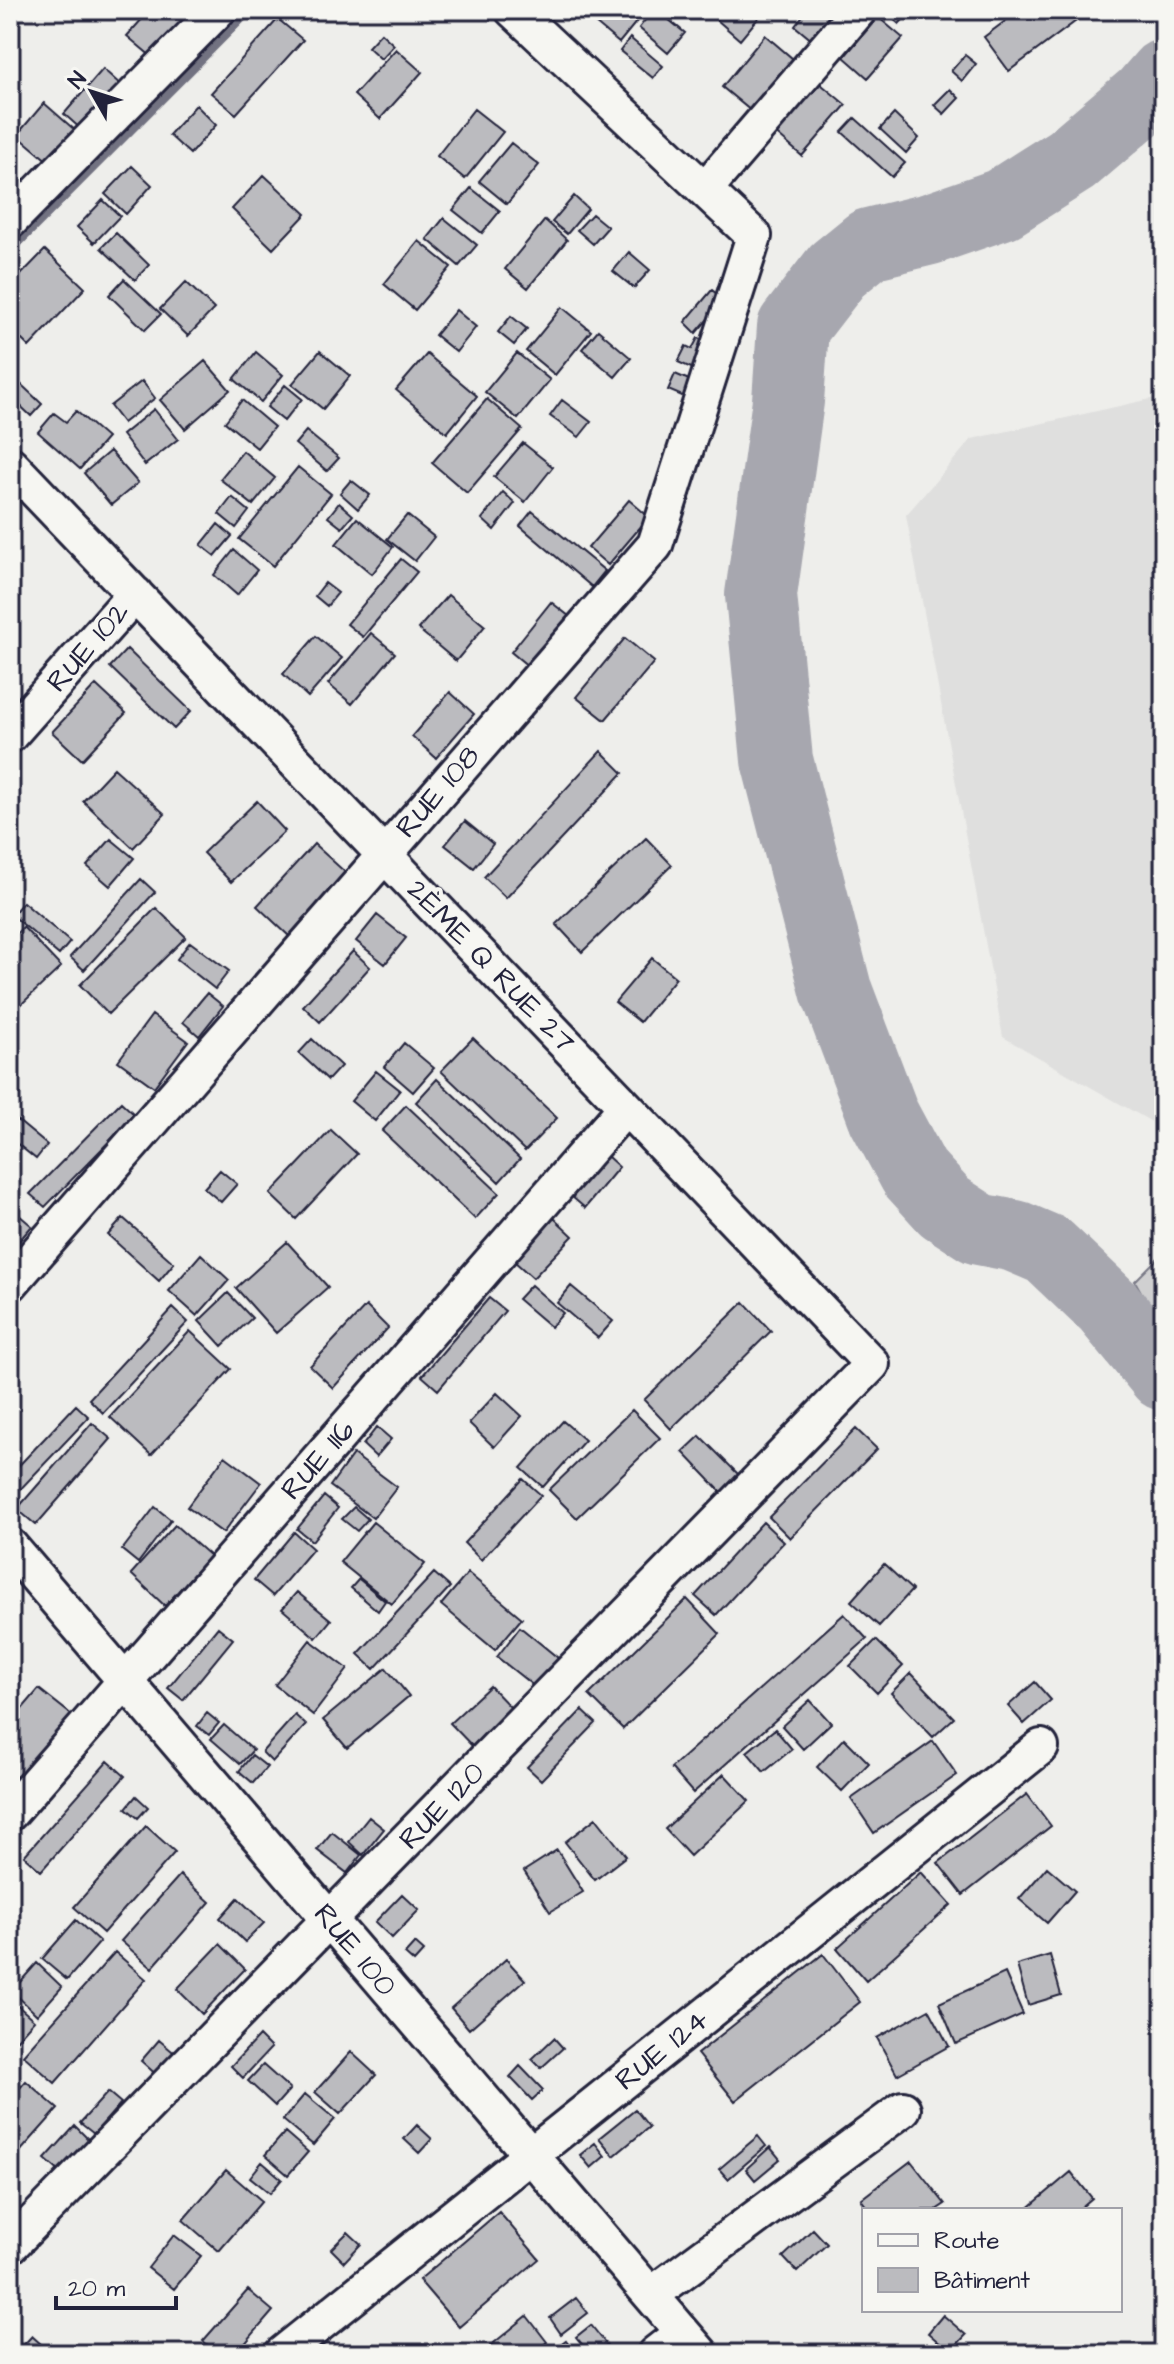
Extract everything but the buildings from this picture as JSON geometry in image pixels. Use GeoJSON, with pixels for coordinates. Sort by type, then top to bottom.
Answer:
{"type":"FeatureCollection","features":[{"type":"Feature","properties":{"kind":"street"},"geometry":{"type":"LineString","coordinates":[[10,221],[218,10]]}},
{"type":"Feature","properties":{"kind":"street"},"geometry":{"type":"LineString","coordinates":[[513,10],[706,188],[859,10]]}},
{"type":"Feature","properties":{"kind":"street","name":"RUE 108"},"geometry":{"type":"LineString","coordinates":[[10,1284],[655,545],[754,236],[706,188]]}},
{"type":"Feature","properties":{"kind":"street","name":"2ÈME Q RUE 27"},"geometry":{"type":"LineString","coordinates":[[10,464],[872,1364]]}},
{"type":"Feature","properties":{"kind":"street","name":"RUE 102"},"geometry":{"type":"LineString","coordinates":[[10,735],[135,594]]}},
{"type":"Feature","properties":{"kind":"street","name":"RUE 116"},"geometry":{"type":"LineString","coordinates":[[10,1813],[626,1107]]}},
{"type":"Feature","properties":{"kind":"street","name":"RUE 120"},"geometry":{"type":"LineString","coordinates":[[10,2246],[872,1364]]}},
{"type":"Feature","properties":{"kind":"street","name":"RUE 100"},"geometry":{"type":"LineString","coordinates":[[10,1546],[692,2343]]}},
{"type":"Feature","properties":{"kind":"street","name":"RUE 124"},"geometry":{"type":"LineString","coordinates":[[282,2354],[1041,1747]]}},
{"type":"Feature","properties":{"kind":"street"},"geometry":{"type":"LineString","coordinates":[[651,2295],[903,2109]]}},
{"type":"Feature","properties":{"kind":"street"},"geometry":{"type":"LineString","coordinates":[[655,2354],[692,2343]]}},
{"type":"Feature","properties":{"kind":"shaded area"},"geometry":{"type":"Polygon","coordinates":[[[1164,396],[1164,1129],[1003,1037],[906,515],[972,439],[1164,396]]]}},
{"type":"Feature","properties":{"kind":"shaded area"},"geometry":{"type":"Polygon","coordinates":[[[1164,1252],[1164,1333],[1135,1281],[1164,1252]]]}},
{"type":"Feature","properties":{"kind":"waterway"},"geometry":{"type":"LineString","coordinates":[[10,249],[248,10]]}},
{"type":"Feature","properties":{"kind":"waterway"},"geometry":{"type":"LineString","coordinates":[[1164,75],[1145,97],[1071,160],[1002,204],[930,229],[869,244],[837,270],[793,327],[788,401],[761,595],[777,760],[836,990],[884,1117],[914,1173],[945,1207],[979,1229],[1015,1236],[1048,1250],[1108,1307],[1164,1375]]}}]}
